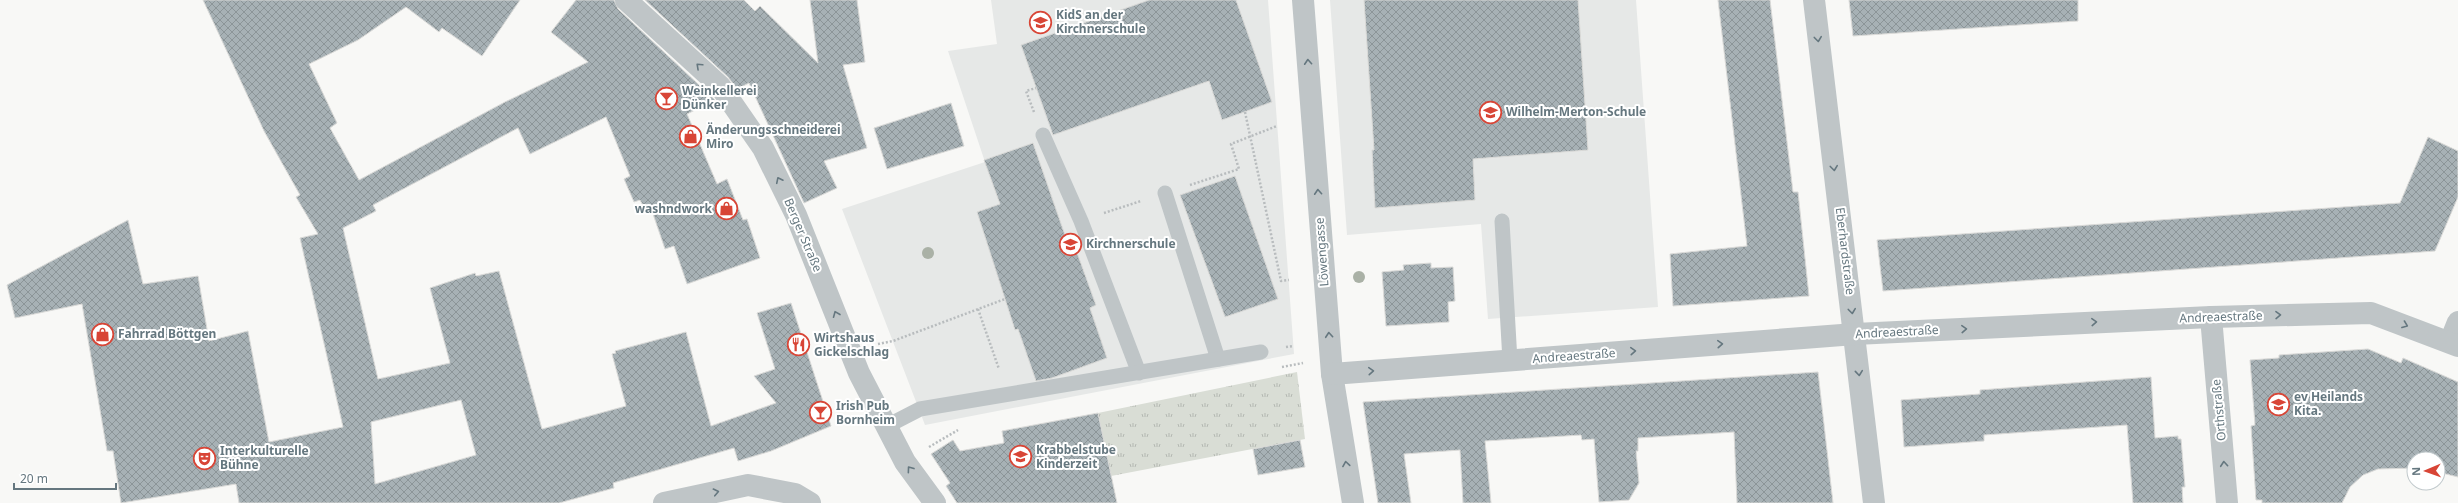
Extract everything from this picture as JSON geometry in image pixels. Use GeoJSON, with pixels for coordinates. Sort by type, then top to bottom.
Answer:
{"type":"FeatureCollection","features":[{"type":"Feature","properties":{"kind":"street","name":"Berger Straße"},"geometry":{"type":"LineString","coordinates":[[626,0],[720,86],[763,148],[799,221],[859,373],[905,462],[932,502]]}},
{"type":"Feature","properties":{"kind":"street","name":"Löwengasse"},"geometry":{"type":"LineString","coordinates":[[1303,0],[1332,374],[1353,503]]}},
{"type":"Feature","properties":{"kind":"street","name":"Eberhardstraße"},"geometry":{"type":"LineString","coordinates":[[1814,0],[1874,503]]}},
{"type":"Feature","properties":{"kind":"street","name":"Andreaestraße"},"geometry":{"type":"LineString","coordinates":[[1332,374],[1855,334],[2210,317],[2371,312],[2454,344]]}},
{"type":"Feature","properties":{"kind":"street","name":"Orthstraße"},"geometry":{"type":"LineString","coordinates":[[2210,317],[2227,503]]}},
{"type":"Feature","properties":{"kind":"street"},"geometry":{"type":"LineString","coordinates":[[2454,344],[2458,322]]}},
{"type":"Feature","properties":{"kind":"street"},"geometry":{"type":"LineString","coordinates":[[664,503],[748,485],[795,494],[810,503]]}},
{"type":"Feature","properties":{"kind":"lane"},"geometry":{"type":"LineString","coordinates":[[1043,135],[1081,221],[1139,373]]}},
{"type":"Feature","properties":{"kind":"lane"},"geometry":{"type":"LineString","coordinates":[[1165,193],[1218,359]]}},
{"type":"Feature","properties":{"kind":"lane"},"geometry":{"type":"LineString","coordinates":[[1502,221],[1510,360]]}},
{"type":"Feature","properties":{"kind":"lane"},"geometry":{"type":"LineString","coordinates":[[886,426],[920,409],[1008,396],[1261,352]]}},
{"type":"Feature","properties":{"kind":"path"},"geometry":{"type":"LineString","coordinates":[[1036,88],[1026,91],[1036,116]]}},
{"type":"Feature","properties":{"kind":"path"},"geometry":{"type":"LineString","coordinates":[[1245,112],[1281,281],[1289,280]]}},
{"type":"Feature","properties":{"kind":"path"},"geometry":{"type":"LineString","coordinates":[[1234,170],[1239,168],[1231,144],[1277,126]]}},
{"type":"Feature","properties":{"kind":"path"},"geometry":{"type":"LineString","coordinates":[[893,341],[1005,299]]}},
{"type":"Feature","properties":{"kind":"path"},"geometry":{"type":"LineString","coordinates":[[978,309],[1008,396]]}},
{"type":"Feature","properties":{"kind":"shaded area","name":"Kirchnerschule"},"geometry":{"type":"Polygon","coordinates":[[[991,0],[1268,0],[1294,354],[925,425],[842,209],[985,162],[948,51],[997,44],[991,0]]]}},
{"type":"Feature","properties":{"kind":"shaded area","name":"Wilhelm-Merton-Schule"},"geometry":{"type":"Polygon","coordinates":[[[1330,0],[1636,0],[1658,307],[1488,319],[1481,224],[1347,235],[1330,0]]]}},
{"type":"Feature","properties":{"kind":"green space"},"geometry":{"type":"Polygon","coordinates":[[[1297,372],[1305,439],[1111,476],[1098,413],[1297,372]]]}},
{"type":"Feature","properties":{"kind":"building"},"geometry":{"type":"Polygon","coordinates":[[[203,0],[520,0],[482,56],[442,28],[439,32],[406,7],[358,40],[309,64],[337,123],[330,128],[359,180],[505,102],[588,62],[551,32],[576,0],[614,0],[618,9],[715,100],[687,114],[717,184],[727,179],[743,220],[747,219],[760,258],[687,284],[674,246],[665,249],[652,211],[647,213],[640,200],[634,202],[624,179],[630,176],[606,117],[530,154],[518,128],[373,205],[376,211],[343,228],[378,379],[450,363],[430,288],[475,273],[476,276],[499,271],[542,429],[626,406],[612,354],[616,353],[615,351],[686,332],[711,426],[776,403],[754,376],[775,369],[757,313],[791,303],[831,426],[771,451],[738,461],[734,448],[613,483],[614,488],[559,503],[239,503],[236,484],[121,503],[113,451],[107,451],[82,304],[15,318],[7,285],[128,220],[143,284],[198,276],[209,341],[248,331],[269,442],[343,427],[300,238],[318,234],[296,197],[300,195],[264,131],[203,0]],[[461,400],[371,422],[375,484],[476,455],[461,400]]]}},
{"type":"Feature","properties":{"kind":"building"},"geometry":{"type":"Polygon","coordinates":[[[645,0],[744,0],[755,11],[760,6],[818,63],[810,0],[857,0],[865,62],[843,65],[867,148],[824,161],[837,188],[804,203],[749,83],[737,89],[728,77],[645,0]]]}},
{"type":"Feature","properties":{"kind":"building"},"geometry":{"type":"Polygon","coordinates":[[[1149,0],[1236,0],[1272,102],[1222,120],[1209,81],[1053,135],[1021,45],[1149,0]]]}},
{"type":"Feature","properties":{"kind":"building","name":"Wilhelm-Merton-Schule"},"geometry":{"type":"Polygon","coordinates":[[[1364,0],[1578,0],[1588,150],[1473,159],[1475,200],[1375,208],[1372,150],[1374,150],[1364,0]]]}},
{"type":"Feature","properties":{"kind":"building"},"geometry":{"type":"Polygon","coordinates":[[[1718,0],[1770,0],[1793,192],[1798,192],[1809,296],[1673,306],[1670,254],[1747,246],[1718,0]]]}},
{"type":"Feature","properties":{"kind":"building"},"geometry":{"type":"Polygon","coordinates":[[[1849,0],[2078,0],[2078,21],[1853,36],[1849,0]]]}},
{"type":"Feature","properties":{"kind":"building"},"geometry":{"type":"Polygon","coordinates":[[[951,103],[964,146],[887,169],[874,128],[951,103]]]}},
{"type":"Feature","properties":{"kind":"building"},"geometry":{"type":"Polygon","coordinates":[[[2428,137],[2458,151],[2458,197],[2435,251],[1883,291],[1877,240],[2400,203],[2428,137]]]}},
{"type":"Feature","properties":{"kind":"building"},"geometry":{"type":"Polygon","coordinates":[[[1033,143],[1066,238],[1071,236],[1096,305],[1090,308],[1107,358],[1052,378],[1036,381],[1018,329],[1015,330],[977,212],[1000,204],[984,160],[1033,143]]]}},
{"type":"Feature","properties":{"kind":"building"},"geometry":{"type":"Polygon","coordinates":[[[1235,176],[1278,299],[1225,317],[1180,195],[1235,176]]]}},
{"type":"Feature","properties":{"kind":"building"},"geometry":{"type":"Polygon","coordinates":[[[1431,263],[1431,268],[1453,267],[1455,301],[1448,302],[1449,322],[1386,326],[1382,272],[1404,270],[1403,265],[1431,263]]]}},
{"type":"Feature","properties":{"kind":"building"},"geometry":{"type":"Polygon","coordinates":[[[2368,349],[2401,363],[2403,358],[2458,382],[2458,477],[2446,474],[2446,451],[2406,451],[2406,468],[2378,469],[2363,475],[2350,487],[2342,503],[2262,503],[2262,500],[2256,500],[2251,426],[2255,425],[2250,360],[2279,358],[2279,355],[2368,349]]]}},
{"type":"Feature","properties":{"kind":"building"},"geometry":{"type":"Polygon","coordinates":[[[1818,372],[1833,503],[1737,503],[1734,432],[1638,438],[1638,451],[1636,451],[1639,483],[1629,500],[1599,502],[1594,439],[1582,440],[1581,435],[1485,441],[1491,503],[1463,503],[1460,450],[1404,454],[1411,503],[1378,503],[1363,402],[1818,372]]]}},
{"type":"Feature","properties":{"kind":"building"},"geometry":{"type":"Polygon","coordinates":[[[2151,377],[2155,438],[2178,436],[2178,439],[2181,439],[2185,487],[2182,487],[2183,503],[2133,503],[2127,425],[1984,435],[1984,441],[1904,447],[1901,400],[1980,394],[1980,390],[2151,377]]]}},
{"type":"Feature","properties":{"kind":"building","name":"Krabbelstube Kinderzeit"},"geometry":{"type":"Polygon","coordinates":[[[1098,413],[1117,503],[957,503],[946,486],[950,483],[931,454],[953,440],[960,451],[1004,443],[1002,431],[1098,413]]]}},
{"type":"Feature","properties":{"kind":"building"},"geometry":{"type":"Polygon","coordinates":[[[1300,440],[1305,467],[1258,475],[1253,449],[1300,440]]]}},
{"type":"Feature","properties":{"kind":"place","name":"KidS an der Kirchnerschule"},"geometry":{"type":"Point","coordinates":[1040,22]}},
{"type":"Feature","properties":{"kind":"place","name":"Weinkellerei Dünker"},"geometry":{"type":"Point","coordinates":[666,98]}},
{"type":"Feature","properties":{"kind":"place","name":"Wilhelm-Merton-Schule"},"geometry":{"type":"Point","coordinates":[1491,112]}},
{"type":"Feature","properties":{"kind":"place","name":"Änderungsschneiderei Miro"},"geometry":{"type":"Point","coordinates":[691,137]}},
{"type":"Feature","properties":{"kind":"place","name":"washndwork"},"geometry":{"type":"Point","coordinates":[727,209]}},
{"type":"Feature","properties":{"kind":"place","name":"Kirchnerschule"},"geometry":{"type":"Point","coordinates":[1071,244]}},
{"type":"Feature","properties":{"kind":"place","name":"Fahrrad Böttgen"},"geometry":{"type":"Point","coordinates":[102,334]}},
{"type":"Feature","properties":{"kind":"place","name":"Wirtshaus Gickelschlag"},"geometry":{"type":"Point","coordinates":[799,345]}},
{"type":"Feature","properties":{"kind":"place","name":"ev Heilands Kita."},"geometry":{"type":"Point","coordinates":[2279,404]}},
{"type":"Feature","properties":{"kind":"place","name":"Irish Pub Bornheim"},"geometry":{"type":"Point","coordinates":[821,413]}},
{"type":"Feature","properties":{"kind":"place","name":"Krabbelstube Kinderzeit"},"geometry":{"type":"Point","coordinates":[1020,457]}},
{"type":"Feature","properties":{"kind":"place","name":"Interkulturelle Bühne"},"geometry":{"type":"Point","coordinates":[205,458]}}]}
